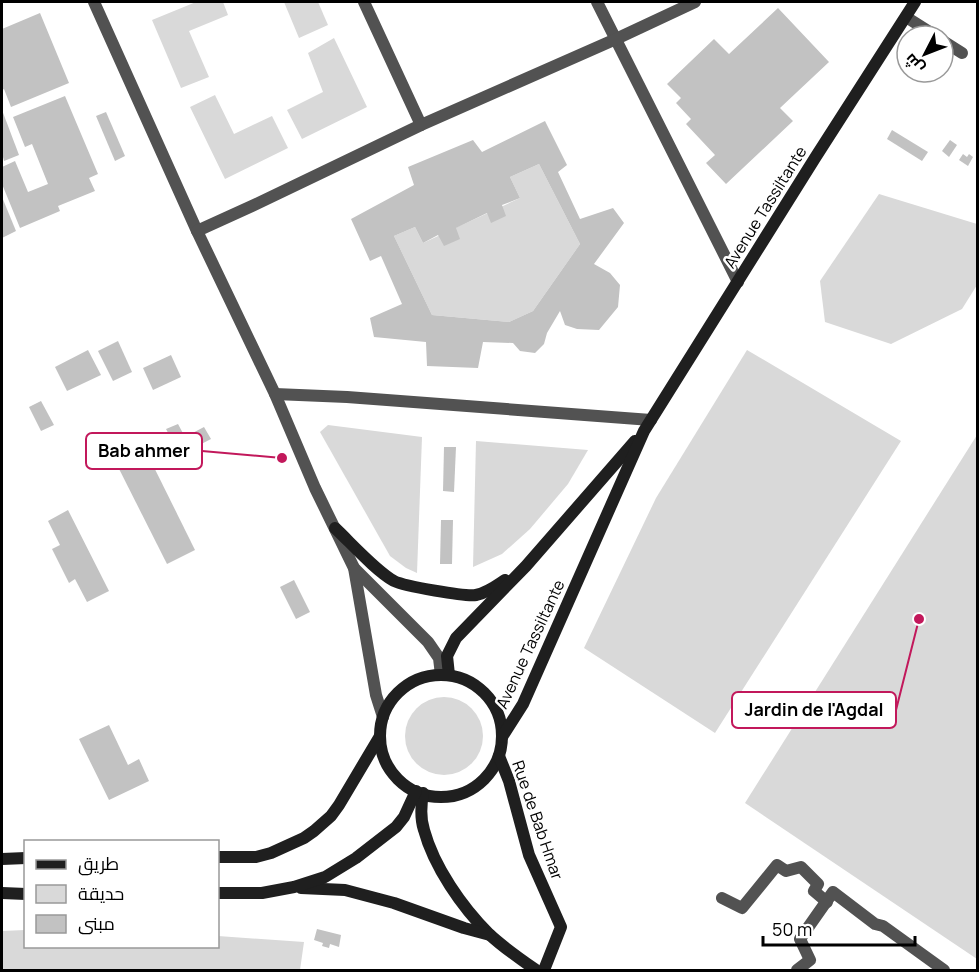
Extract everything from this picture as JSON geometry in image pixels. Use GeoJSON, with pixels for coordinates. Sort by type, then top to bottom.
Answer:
{"type":"FeatureCollection","features":[{"type":"Feature","properties":{"kind":"main road","name":"Avenue Tassiltante"},"geometry":{"type":"LineString","coordinates":[[502,737],[522,704],[644,431],[915,2]]}},
{"type":"Feature","properties":{"kind":"main road","name":"Avenue Tassiltante"},"geometry":{"type":"LineString","coordinates":[[445,675],[447,656],[456,638],[526,566],[644,431]]}},
{"type":"Feature","properties":{"kind":"main road"},"geometry":{"type":"LineString","coordinates":[[335,528],[395,582],[445,592],[469,596],[478,595],[494,588],[526,566]]}},
{"type":"Feature","properties":{"kind":"main road"},"geometry":{"type":"LineString","coordinates":[[445,675],[458,677],[474,684],[487,696],[493,703],[500,720],[502,737],[499,756],[482,782],[471,789],[445,797],[437,797],[419,792],[403,783],[392,771],[382,751],[381,736],[383,717],[392,699],[402,689],[420,678],[445,675]]}},
{"type":"Feature","properties":{"kind":"main road"},"geometry":{"type":"LineString","coordinates":[[219,857],[256,857],[271,853],[314,831],[331,816],[339,805],[381,736]]}},
{"type":"Feature","properties":{"kind":"main road","name":"Rue de Bab Hmar"},"geometry":{"type":"LineString","coordinates":[[499,756],[509,781],[529,855],[561,927],[544,970]]}},
{"type":"Feature","properties":{"kind":"main road"},"geometry":{"type":"LineString","coordinates":[[219,893],[262,893],[294,887],[325,877],[396,827],[419,792]]}},
{"type":"Feature","properties":{"kind":"main road"},"geometry":{"type":"LineString","coordinates":[[419,792],[423,828],[445,876],[469,912],[491,935],[536,970]]}},
{"type":"Feature","properties":{"kind":"main road"},"geometry":{"type":"LineString","coordinates":[[2,859],[24,858]]}},
{"type":"Feature","properties":{"kind":"main road"},"geometry":{"type":"LineString","coordinates":[[294,887],[345,890],[394,903],[464,928],[491,935]]}},
{"type":"Feature","properties":{"kind":"main road"},"geometry":{"type":"LineString","coordinates":[[2,894],[24,894]]}},
{"type":"Feature","properties":{"kind":"street"},"geometry":{"type":"LineString","coordinates":[[94,2],[197,231],[275,394],[315,488],[354,568],[376,695],[383,717]]}},
{"type":"Feature","properties":{"kind":"street"},"geometry":{"type":"LineString","coordinates":[[364,2],[421,124]]}},
{"type":"Feature","properties":{"kind":"street"},"geometry":{"type":"LineString","coordinates":[[597,2],[738,282]]}},
{"type":"Feature","properties":{"kind":"street"},"geometry":{"type":"LineString","coordinates":[[197,231],[421,124],[695,2]]}},
{"type":"Feature","properties":{"kind":"street"},"geometry":{"type":"LineString","coordinates":[[906,17],[917,24]]}},
{"type":"Feature","properties":{"kind":"street"},"geometry":{"type":"LineString","coordinates":[[955,49],[962,53]]}},
{"type":"Feature","properties":{"kind":"street"},"geometry":{"type":"LineString","coordinates":[[275,394],[347,397],[651,420]]}},
{"type":"Feature","properties":{"kind":"street"},"geometry":{"type":"LineString","coordinates":[[354,568],[428,642],[439,658],[445,675]]}},
{"type":"Feature","properties":{"kind":"street"},"geometry":{"type":"LineString","coordinates":[[722,898],[742,908],[777,865],[786,871],[801,867],[818,884],[814,891],[827,902]]}},
{"type":"Feature","properties":{"kind":"street"},"geometry":{"type":"LineString","coordinates":[[797,970],[810,960],[800,939],[833,892],[875,924],[883,926],[944,970]]}},
{"type":"Feature","properties":{"kind":"green space"},"geometry":{"type":"Polygon","coordinates":[[[196,2],[223,2],[228,15],[189,31],[209,77],[181,88],[152,20],[196,2]]]}},
{"type":"Feature","properties":{"kind":"green space"},"geometry":{"type":"Polygon","coordinates":[[[284,2],[318,2],[328,25],[299,38],[284,2]]]}},
{"type":"Feature","properties":{"kind":"green space"},"geometry":{"type":"Polygon","coordinates":[[[334,38],[367,107],[302,139],[287,110],[323,92],[308,53],[334,38]]]}},
{"type":"Feature","properties":{"kind":"green space"},"geometry":{"type":"Polygon","coordinates":[[[215,95],[234,134],[272,116],[288,148],[225,179],[190,107],[215,95]]]}},
{"type":"Feature","properties":{"kind":"green space"},"geometry":{"type":"Polygon","coordinates":[[[539,164],[580,244],[533,311],[509,322],[432,315],[394,236],[415,227],[423,243],[520,198],[510,177],[539,164]]]}},
{"type":"Feature","properties":{"kind":"green space"},"geometry":{"type":"Polygon","coordinates":[[[879,194],[977,224],[977,285],[962,309],[891,344],[825,322],[820,281],[879,194]]]}},
{"type":"Feature","properties":{"kind":"green space"},"geometry":{"type":"Polygon","coordinates":[[[747,350],[901,441],[715,733],[584,648],[656,498],[747,350]]]}},
{"type":"Feature","properties":{"kind":"green space"},"geometry":{"type":"Polygon","coordinates":[[[328,425],[422,437],[417,573],[390,556],[320,432],[328,425]]]}},
{"type":"Feature","properties":{"kind":"green space"},"geometry":{"type":"Polygon","coordinates":[[[977,435],[977,959],[745,803],[977,435]]]}},
{"type":"Feature","properties":{"kind":"green space"},"geometry":{"type":"Polygon","coordinates":[[[476,441],[588,450],[568,484],[530,529],[502,554],[473,567],[476,441]]]}},
{"type":"Feature","properties":{"kind":"green space"},"geometry":{"type":"Polygon","coordinates":[[[444,697],[459,700],[471,709],[480,721],[483,736],[480,751],[471,763],[459,772],[444,775],[429,772],[417,763],[408,751],[405,736],[408,721],[417,709],[429,700],[444,697]]]}},
{"type":"Feature","properties":{"kind":"green space"},"geometry":{"type":"Polygon","coordinates":[[[24,930],[24,948],[219,948],[219,936],[304,942],[300,970],[2,970],[2,931],[24,930]]]}},
{"type":"Feature","properties":{"kind":"building"},"geometry":{"type":"Polygon","coordinates":[[[778,8],[829,62],[780,108],[793,121],[726,184],[706,163],[715,155],[686,124],[691,119],[676,103],[681,98],[667,84],[714,39],[729,54],[778,8]]]}},
{"type":"Feature","properties":{"kind":"building"},"geometry":{"type":"Polygon","coordinates":[[[40,13],[69,83],[11,107],[4,89],[2,90],[2,29],[40,13]]]}},
{"type":"Feature","properties":{"kind":"building"},"geometry":{"type":"Polygon","coordinates":[[[65,96],[98,174],[89,178],[95,191],[58,206],[60,211],[20,228],[2,184],[2,167],[15,161],[28,192],[48,184],[32,144],[25,147],[13,117],[65,96]]]}},
{"type":"Feature","properties":{"kind":"building"},"geometry":{"type":"Polygon","coordinates":[[[2,110],[19,155],[4,161],[2,153],[2,110]]]}},
{"type":"Feature","properties":{"kind":"building"},"geometry":{"type":"Polygon","coordinates":[[[106,112],[125,156],[115,161],[96,116],[106,112]]]}},
{"type":"Feature","properties":{"kind":"building"},"geometry":{"type":"Polygon","coordinates":[[[545,121],[567,165],[558,172],[580,219],[613,208],[624,223],[594,264],[610,273],[620,285],[618,307],[599,330],[577,329],[565,325],[560,311],[547,333],[544,344],[535,353],[520,351],[513,343],[483,342],[478,368],[427,366],[426,342],[374,337],[370,318],[402,304],[381,256],[370,261],[351,219],[414,185],[408,167],[473,140],[482,152],[545,121]],[[539,164],[510,177],[520,198],[502,205],[506,216],[491,223],[487,213],[456,228],[460,239],[444,246],[438,235],[423,243],[415,227],[394,236],[432,315],[509,322],[533,311],[580,244],[539,164]]]}},
{"type":"Feature","properties":{"kind":"building"},"geometry":{"type":"Polygon","coordinates":[[[892,130],[928,152],[922,161],[887,139],[892,130]]]}},
{"type":"Feature","properties":{"kind":"building"},"geometry":{"type":"Polygon","coordinates":[[[950,140],[957,145],[949,157],[942,151],[950,140]]]}},
{"type":"Feature","properties":{"kind":"building"},"geometry":{"type":"Polygon","coordinates":[[[963,154],[973,157],[968,166],[959,160],[963,154]]]}},
{"type":"Feature","properties":{"kind":"building"},"geometry":{"type":"Polygon","coordinates":[[[2,197],[16,231],[2,238],[2,197]]]}},
{"type":"Feature","properties":{"kind":"building"},"geometry":{"type":"Polygon","coordinates":[[[118,341],[132,372],[113,381],[98,351],[118,341]]]}},
{"type":"Feature","properties":{"kind":"building"},"geometry":{"type":"Polygon","coordinates":[[[88,350],[101,375],[67,391],[55,367],[88,350]]]}},
{"type":"Feature","properties":{"kind":"building"},"geometry":{"type":"Polygon","coordinates":[[[171,355],[181,377],[153,390],[143,368],[171,355]]]}},
{"type":"Feature","properties":{"kind":"building"},"geometry":{"type":"Polygon","coordinates":[[[41,401],[54,425],[41,431],[29,407],[41,401]]]}},
{"type":"Feature","properties":{"kind":"building"},"geometry":{"type":"Polygon","coordinates":[[[178,424],[185,437],[204,427],[211,439],[180,455],[166,429],[178,424]]]}},
{"type":"Feature","properties":{"kind":"building"},"geometry":{"type":"Polygon","coordinates":[[[138,435],[195,550],[167,564],[109,449],[138,435]]]}},
{"type":"Feature","properties":{"kind":"building"},"geometry":{"type":"Polygon","coordinates":[[[444,447],[456,447],[454,492],[443,491],[444,447]]]}},
{"type":"Feature","properties":{"kind":"building"},"geometry":{"type":"Polygon","coordinates":[[[68,510],[109,591],[87,602],[75,579],[69,583],[52,549],[60,545],[48,521],[68,510]]]}},
{"type":"Feature","properties":{"kind":"building"},"geometry":{"type":"Polygon","coordinates":[[[441,520],[453,520],[452,564],[440,564],[441,520]]]}},
{"type":"Feature","properties":{"kind":"building"},"geometry":{"type":"Polygon","coordinates":[[[294,580],[310,612],[296,619],[280,587],[294,580]]]}},
{"type":"Feature","properties":{"kind":"building"},"geometry":{"type":"Polygon","coordinates":[[[109,725],[128,765],[139,759],[149,781],[109,800],[79,739],[109,725]]]}},
{"type":"Feature","properties":{"kind":"building"},"geometry":{"type":"Polygon","coordinates":[[[317,929],[341,935],[339,947],[330,944],[329,948],[314,940],[317,929]]]}},
{"type":"Feature","properties":{"kind":"place","name":"Bab ahmer"},"geometry":{"type":"Point","coordinates":[282,458]}},
{"type":"Feature","properties":{"kind":"place","name":"Jardin de l'Agdal"},"geometry":{"type":"Point","coordinates":[919,619]}}]}
